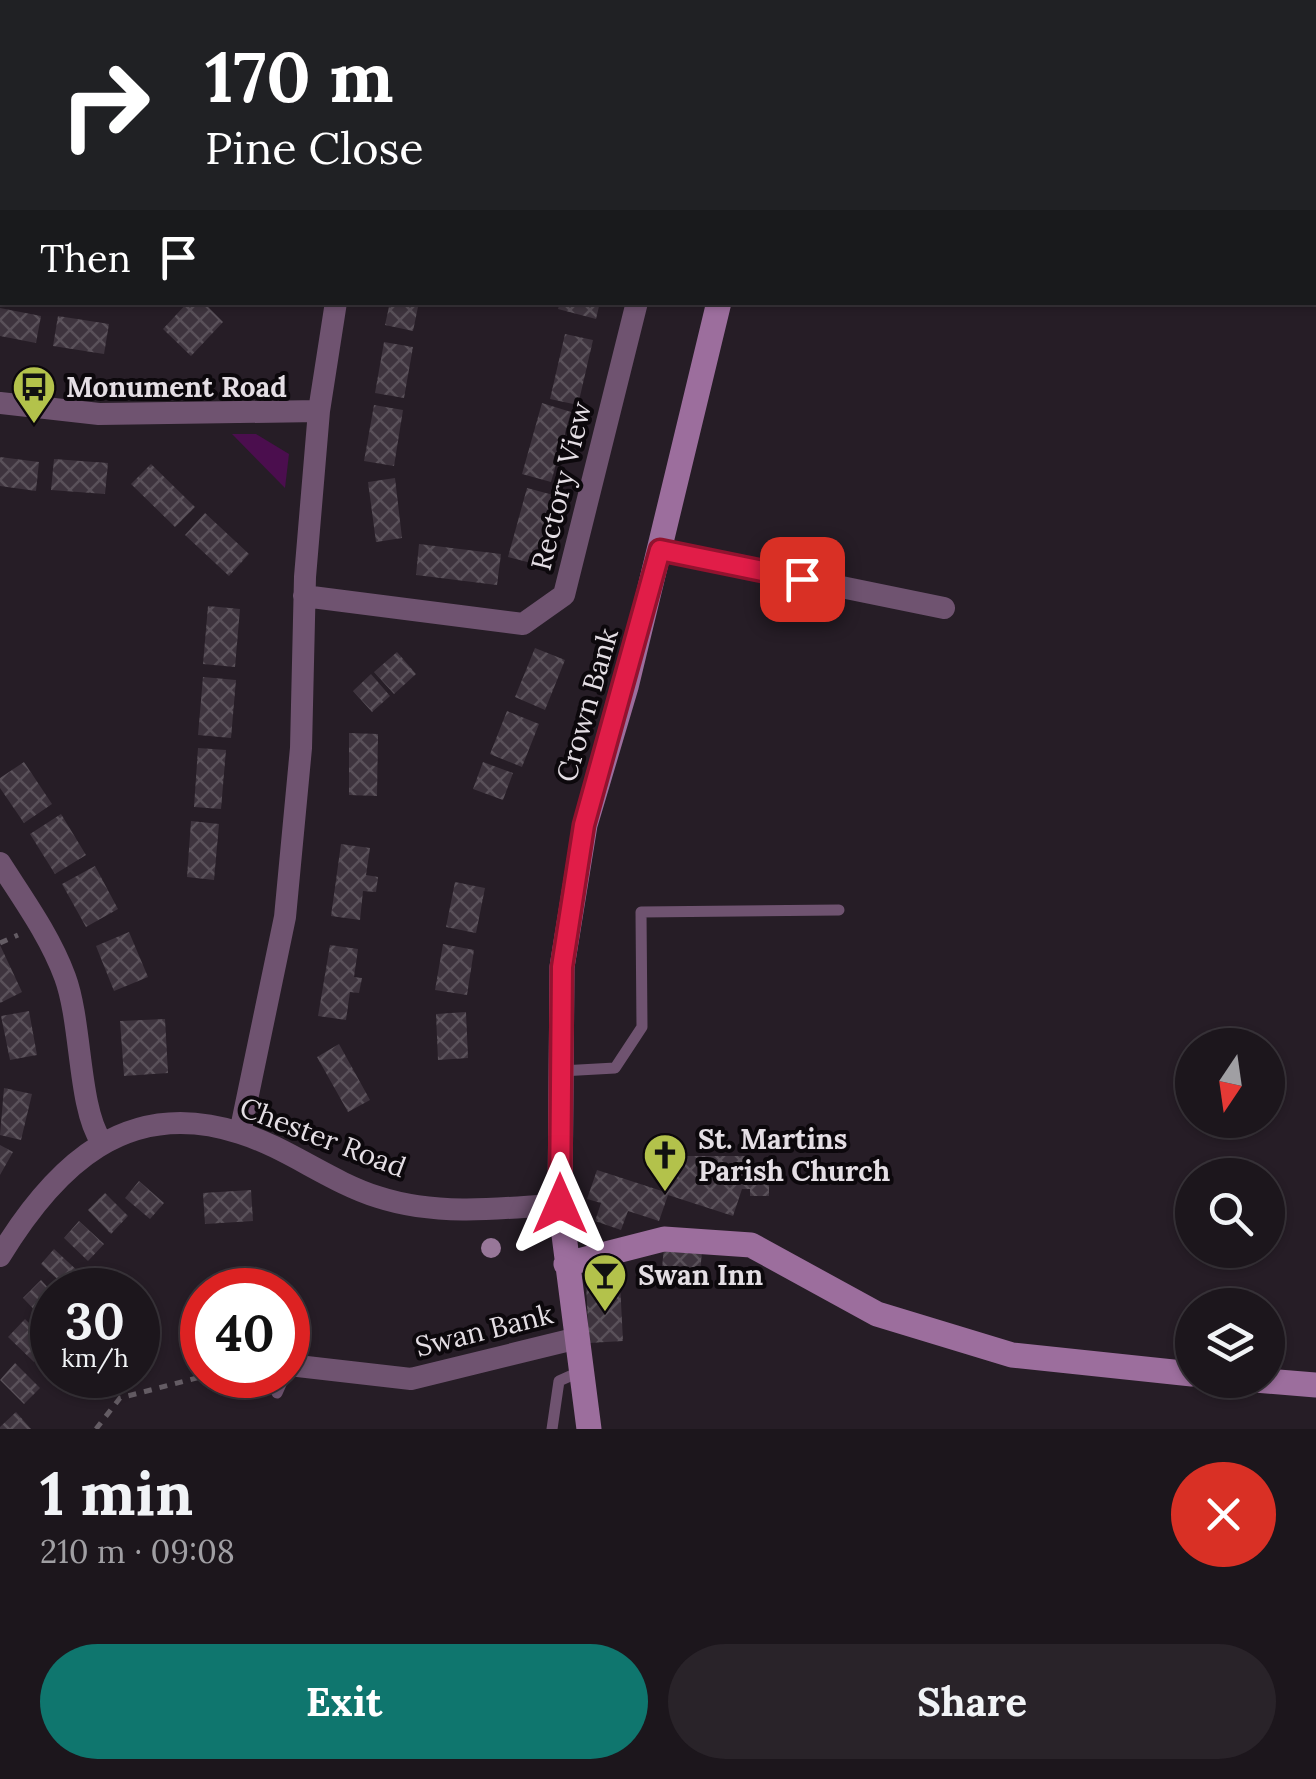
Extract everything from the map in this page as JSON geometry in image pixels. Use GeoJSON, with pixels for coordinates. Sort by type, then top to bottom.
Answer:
{"type":"FeatureCollection","features":[{"type":"Feature","properties":{"kind":"street"},"geometry":{"type":"LineString","coordinates":[[240,1133],[285,917],[300,748],[304,596],[319,411],[336,305]]}},
{"type":"Feature","properties":{"kind":"street","name":"Rectory View"},"geometry":{"type":"LineString","coordinates":[[304,596],[523,624],[564,594],[636,305]]}},
{"type":"Feature","properties":{"kind":"street","name":"Crown Bank"},"geometry":{"type":"LineString","coordinates":[[589,1429],[574,1339],[560,1204],[562,967],[584,825],[660,550],[718,305]]}},
{"type":"Feature","properties":{"kind":"street"},"geometry":{"type":"LineString","coordinates":[[0,403],[99,414],[319,411]]}},
{"type":"Feature","properties":{"kind":"street"},"geometry":{"type":"LineString","coordinates":[[660,550],[944,608]]}},
{"type":"Feature","properties":{"kind":"street"},"geometry":{"type":"LineString","coordinates":[[0,863],[65,975],[81,1033],[92,1128],[101,1141]]}},
{"type":"Feature","properties":{"kind":"street","name":"Chester Road"},"geometry":{"type":"LineString","coordinates":[[0,1256],[55,1180],[101,1141],[146,1127],[188,1122],[240,1133],[378,1198],[452,1210],[560,1204]]}},
{"type":"Feature","properties":{"kind":"street"},"geometry":{"type":"LineString","coordinates":[[566,1264],[664,1239],[752,1245],[877,1314],[1012,1355],[1175,1372]]}},
{"type":"Feature","properties":{"kind":"street","name":"Swan Bank"},"geometry":{"type":"LineString","coordinates":[[310,1368],[411,1379],[574,1339]]}},
{"type":"Feature","properties":{"kind":"street"},"geometry":{"type":"LineString","coordinates":[[1285,1383],[1316,1386]]}},
{"type":"Feature","properties":{"kind":"lane"},"geometry":{"type":"LineString","coordinates":[[561,1070],[615,1068],[642,1026],[641,912],[839,910]]}},
{"type":"Feature","properties":{"kind":"lane"},"geometry":{"type":"LineString","coordinates":[[552,1429],[560,1382],[579,1372]]}},
{"type":"Feature","properties":{"kind":"path"},"geometry":{"type":"LineString","coordinates":[[96,1429],[120,1398],[180,1382]]}},
{"type":"Feature","properties":{"kind":"shaded area"},"geometry":{"type":"Polygon","coordinates":[[[232,434],[256,434],[289,454],[285,488],[232,434]]]}},
{"type":"Feature","properties":{"kind":"building"},"geometry":{"type":"Polygon","coordinates":[[[185,305],[206,305],[223,322],[191,356],[163,329],[185,305]]]}},
{"type":"Feature","properties":{"kind":"building"},"geometry":{"type":"Polygon","coordinates":[[[389,305],[418,305],[413,331],[385,325],[389,305]]]}},
{"type":"Feature","properties":{"kind":"building"},"geometry":{"type":"Polygon","coordinates":[[[559,305],[599,305],[596,319],[558,309],[559,305]]]}},
{"type":"Feature","properties":{"kind":"building"},"geometry":{"type":"Polygon","coordinates":[[[0,308],[41,316],[36,343],[0,336],[0,308]]]}},
{"type":"Feature","properties":{"kind":"building"},"geometry":{"type":"Polygon","coordinates":[[[58,316],[109,324],[104,354],[53,346],[58,316]]]}},
{"type":"Feature","properties":{"kind":"building"},"geometry":{"type":"Polygon","coordinates":[[[565,334],[593,340],[578,405],[550,399],[565,334]]]}},
{"type":"Feature","properties":{"kind":"building"},"geometry":{"type":"Polygon","coordinates":[[[384,342],[413,347],[404,398],[375,393],[384,342]]]}},
{"type":"Feature","properties":{"kind":"building"},"geometry":{"type":"Polygon","coordinates":[[[542,403],[571,412],[551,482],[522,474],[542,403]]]}},
{"type":"Feature","properties":{"kind":"building"},"geometry":{"type":"Polygon","coordinates":[[[374,405],[403,410],[394,466],[364,461],[374,405]]]}},
{"type":"Feature","properties":{"kind":"building"},"geometry":{"type":"Polygon","coordinates":[[[0,457],[39,462],[36,491],[0,486],[0,457]]]}},
{"type":"Feature","properties":{"kind":"building"},"geometry":{"type":"Polygon","coordinates":[[[54,459],[108,463],[105,494],[51,490],[54,459]]]}},
{"type":"Feature","properties":{"kind":"building"},"geometry":{"type":"Polygon","coordinates":[[[151,464],[195,507],[175,527],[131,484],[151,464]]]}},
{"type":"Feature","properties":{"kind":"building"},"geometry":{"type":"Polygon","coordinates":[[[395,478],[402,538],[376,542],[368,482],[395,478]]]}},
{"type":"Feature","properties":{"kind":"building"},"geometry":{"type":"Polygon","coordinates":[[[527,488],[557,496],[539,565],[508,557],[527,488]]]}},
{"type":"Feature","properties":{"kind":"building"},"geometry":{"type":"Polygon","coordinates":[[[205,513],[249,554],[229,576],[185,535],[205,513]]]}},
{"type":"Feature","properties":{"kind":"building"},"geometry":{"type":"Polygon","coordinates":[[[419,544],[501,554],[497,585],[416,575],[419,544]]]}},
{"type":"Feature","properties":{"kind":"building"},"geometry":{"type":"Polygon","coordinates":[[[208,606],[240,609],[235,667],[203,664],[208,606]]]}},
{"type":"Feature","properties":{"kind":"building"},"geometry":{"type":"Polygon","coordinates":[[[535,648],[565,660],[545,710],[515,697],[535,648]]]}},
{"type":"Feature","properties":{"kind":"building"},"geometry":{"type":"Polygon","coordinates":[[[397,652],[416,674],[394,694],[374,672],[397,652]]]}},
{"type":"Feature","properties":{"kind":"building"},"geometry":{"type":"Polygon","coordinates":[[[371,674],[390,696],[372,712],[353,691],[371,674]]]}},
{"type":"Feature","properties":{"kind":"building"},"geometry":{"type":"Polygon","coordinates":[[[203,677],[236,680],[231,738],[198,735],[203,677]]]}},
{"type":"Feature","properties":{"kind":"building"},"geometry":{"type":"Polygon","coordinates":[[[507,711],[539,724],[522,767],[490,754],[507,711]]]}},
{"type":"Feature","properties":{"kind":"building"},"geometry":{"type":"Polygon","coordinates":[[[349,733],[378,734],[377,796],[349,795],[349,733]]]}},
{"type":"Feature","properties":{"kind":"building"},"geometry":{"type":"Polygon","coordinates":[[[198,748],[226,750],[221,809],[194,807],[198,748]]]}},
{"type":"Feature","properties":{"kind":"building"},"geometry":{"type":"Polygon","coordinates":[[[24,762],[52,804],[24,823],[0,788],[0,778],[24,762]]]}},
{"type":"Feature","properties":{"kind":"building"},"geometry":{"type":"Polygon","coordinates":[[[483,762],[513,773],[503,800],[473,789],[483,762]]]}},
{"type":"Feature","properties":{"kind":"building"},"geometry":{"type":"Polygon","coordinates":[[[61,814],[86,855],[55,874],[30,834],[61,814]]]}},
{"type":"Feature","properties":{"kind":"building"},"geometry":{"type":"Polygon","coordinates":[[[191,821],[219,824],[214,880],[187,877],[191,821]]]}},
{"type":"Feature","properties":{"kind":"building"},"geometry":{"type":"Polygon","coordinates":[[[341,844],[370,848],[366,875],[378,877],[376,892],[363,891],[360,920],[331,916],[341,844]]]}},
{"type":"Feature","properties":{"kind":"building"},"geometry":{"type":"Polygon","coordinates":[[[95,866],[118,909],[86,927],[62,884],[95,866]]]}},
{"type":"Feature","properties":{"kind":"building"},"geometry":{"type":"Polygon","coordinates":[[[455,882],[485,888],[476,933],[446,927],[455,882]]]}},
{"type":"Feature","properties":{"kind":"building"},"geometry":{"type":"Polygon","coordinates":[[[129,932],[148,977],[114,991],[96,946],[129,932]]]}},
{"type":"Feature","properties":{"kind":"building"},"geometry":{"type":"Polygon","coordinates":[[[443,944],[474,950],[467,995],[435,990],[443,944]]]}},
{"type":"Feature","properties":{"kind":"building"},"geometry":{"type":"Polygon","coordinates":[[[0,945],[22,992],[0,1003],[0,945]]]}},
{"type":"Feature","properties":{"kind":"building"},"geometry":{"type":"Polygon","coordinates":[[[330,945],[358,949],[354,977],[362,978],[359,993],[350,992],[346,1020],[318,1016],[330,945]]]}},
{"type":"Feature","properties":{"kind":"building"},"geometry":{"type":"Polygon","coordinates":[[[29,1011],[37,1055],[10,1060],[1,1016],[29,1011]]]}},
{"type":"Feature","properties":{"kind":"building"},"geometry":{"type":"Polygon","coordinates":[[[466,1012],[468,1058],[438,1060],[436,1014],[466,1012]]]}},
{"type":"Feature","properties":{"kind":"building"},"geometry":{"type":"Polygon","coordinates":[[[165,1019],[168,1073],[124,1076],[120,1021],[165,1019]]]}},
{"type":"Feature","properties":{"kind":"building"},"geometry":{"type":"Polygon","coordinates":[[[339,1044],[370,1100],[348,1112],[317,1057],[339,1044]]]}},
{"type":"Feature","properties":{"kind":"building"},"geometry":{"type":"Polygon","coordinates":[[[4,1088],[32,1094],[21,1140],[0,1135],[4,1088]]]}},
{"type":"Feature","properties":{"kind":"building"},"geometry":{"type":"Polygon","coordinates":[[[0,1145],[13,1152],[0,1175],[0,1145]]]}},
{"type":"Feature","properties":{"kind":"building","name":"St. Martins Parish Church"},"geometry":{"type":"Polygon","coordinates":[[[677,1156],[748,1156],[748,1165],[769,1165],[769,1196],[750,1196],[750,1189],[742,1189],[733,1216],[668,1195],[659,1221],[628,1211],[621,1230],[595,1221],[601,1203],[587,1199],[597,1170],[665,1192],[677,1156]]]}},
{"type":"Feature","properties":{"kind":"building"},"geometry":{"type":"Polygon","coordinates":[[[139,1181],[164,1203],[150,1219],[125,1198],[139,1181]]]}},
{"type":"Feature","properties":{"kind":"building"},"geometry":{"type":"Polygon","coordinates":[[[251,1190],[253,1221],[205,1224],[203,1193],[251,1190]]]}},
{"type":"Feature","properties":{"kind":"building"},"geometry":{"type":"Polygon","coordinates":[[[105,1193],[128,1216],[111,1234],[88,1210],[105,1193]]]}},
{"type":"Feature","properties":{"kind":"building"},"geometry":{"type":"Polygon","coordinates":[[[79,1221],[104,1244],[88,1261],[64,1238],[79,1221]]]}},
{"type":"Feature","properties":{"kind":"building"},"geometry":{"type":"Polygon","coordinates":[[[664,1247],[702,1251],[699,1284],[661,1279],[664,1247]]]}},
{"type":"Feature","properties":{"kind":"building"},"geometry":{"type":"Polygon","coordinates":[[[54,1249],[75,1268],[45,1268],[41,1264],[54,1249]]]}},
{"type":"Feature","properties":{"kind":"building","name":"Swan Inn"},"geometry":{"type":"Polygon","coordinates":[[[620,1283],[623,1341],[589,1343],[586,1284],[620,1283]]]}},
{"type":"Feature","properties":{"kind":"building"},"geometry":{"type":"Polygon","coordinates":[[[25,1319],[30,1324],[30,1358],[8,1337],[25,1319]]]}},
{"type":"Feature","properties":{"kind":"building"},"geometry":{"type":"Polygon","coordinates":[[[15,1363],[30,1378],[30,1398],[24,1404],[0,1380],[15,1363]]]}},
{"type":"Feature","properties":{"kind":"building"},"geometry":{"type":"Polygon","coordinates":[[[16,1412],[31,1429],[0,1429],[0,1427],[16,1412]]]}},
{"type":"Feature","properties":{"kind":"place","name":"Monument Road"},"geometry":{"type":"Point","coordinates":[34,425]}},
{"type":"Feature","properties":{"kind":"place","name":"St. Martins Parish Church"},"geometry":{"type":"Point","coordinates":[665,1193]}},
{"type":"Feature","properties":{"kind":"place","name":"Swan Inn"},"geometry":{"type":"Point","coordinates":[605,1313]}},
{"type":"Feature","properties":{"kind":"route"},"geometry":{"type":"LineString","coordinates":[[560,1204],[562,967],[584,825],[626,687],[660,550],[802,579]]}}]}
